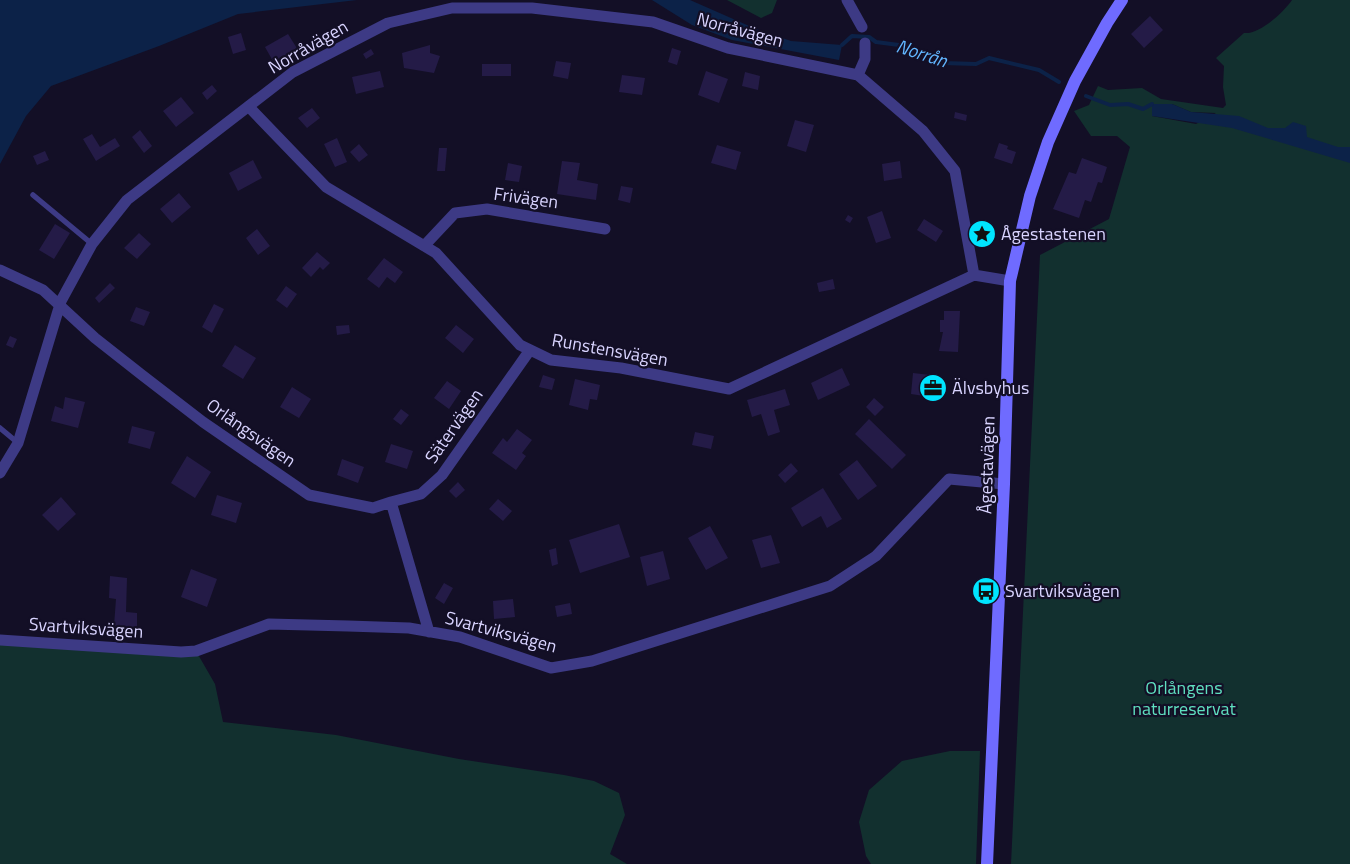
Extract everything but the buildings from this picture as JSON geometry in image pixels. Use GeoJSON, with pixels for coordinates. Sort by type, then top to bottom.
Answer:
{"type":"FeatureCollection","features":[{"type":"Feature","properties":{"kind":"main road","name":"Ågestavägen"},"geometry":{"type":"LineString","coordinates":[[987,864],[1004,484],[1010,281],[1030,196],[1048,142],[1075,81],[1122,0]]}},
{"type":"Feature","properties":{"kind":"street"},"geometry":{"type":"LineString","coordinates":[[847,0],[862,27]]}},
{"type":"Feature","properties":{"kind":"street","name":"Norråvägen"},"geometry":{"type":"LineString","coordinates":[[0,473],[18,443],[60,304],[92,244],[126,200],[293,72],[388,22],[452,8],[532,8],[653,22],[728,48],[858,75],[923,131],[955,170],[974,275]]}},
{"type":"Feature","properties":{"kind":"street"},"geometry":{"type":"LineString","coordinates":[[858,75],[865,59],[865,42]]}},
{"type":"Feature","properties":{"kind":"street","name":"Runstensvägen"},"geometry":{"type":"LineString","coordinates":[[248,107],[326,187],[436,253],[520,346],[551,360],[621,368],[729,389],[974,275]]}},
{"type":"Feature","properties":{"kind":"street","name":"Frivägen"},"geometry":{"type":"LineString","coordinates":[[424,246],[455,213],[487,209],[606,229]]}},
{"type":"Feature","properties":{"kind":"street","name":"Orlångsvägen"},"geometry":{"type":"LineString","coordinates":[[0,270],[43,290],[95,338],[142,375],[203,422],[309,495],[373,508],[391,502]]}},
{"type":"Feature","properties":{"kind":"street"},"geometry":{"type":"LineString","coordinates":[[974,275],[1010,281]]}},
{"type":"Feature","properties":{"kind":"street","name":"Sätervägen"},"geometry":{"type":"LineString","coordinates":[[391,502],[421,494],[442,475],[530,350]]}},
{"type":"Feature","properties":{"kind":"street","name":"Svartviksvägen"},"geometry":{"type":"LineString","coordinates":[[0,640],[181,652],[196,651],[269,624],[409,628],[460,637],[551,668],[592,661],[830,586],[876,556],[949,479],[1004,484]]}},
{"type":"Feature","properties":{"kind":"street"},"geometry":{"type":"LineString","coordinates":[[391,502],[429,632]]}},
{"type":"Feature","properties":{"kind":"lane"},"geometry":{"type":"LineString","coordinates":[[33,195],[92,244]]}},
{"type":"Feature","properties":{"kind":"lane"},"geometry":{"type":"LineString","coordinates":[[0,428],[18,443]]}},
{"type":"Feature","properties":{"kind":"green space"},"geometry":{"type":"Polygon","coordinates":[[[727,0],[777,0],[772,13],[761,18],[727,0]]]}},
{"type":"Feature","properties":{"kind":"green space","name":"Orlångens naturreservat"},"geometry":{"type":"Polygon","coordinates":[[[1292,0],[1350,0],[1350,864],[1011,864],[1040,255],[1109,219],[1130,147],[1117,136],[1091,136],[1074,111],[1089,105],[1098,86],[1108,90],[1142,88],[1161,99],[1223,108],[1226,105],[1223,87],[1224,66],[1216,58],[1244,33],[1250,33],[1264,27],[1292,0]],[[1172,104],[1152,105],[1152,116],[1196,124],[1216,113],[1191,112],[1172,104]]]}},
{"type":"Feature","properties":{"kind":"green space"},"geometry":{"type":"Polygon","coordinates":[[[0,641],[196,651],[215,684],[223,722],[336,735],[459,759],[594,781],[619,793],[625,815],[610,854],[627,864],[0,864],[0,641]]]}},
{"type":"Feature","properties":{"kind":"green space"},"geometry":{"type":"Polygon","coordinates":[[[950,751],[980,751],[976,864],[871,864],[866,856],[859,822],[869,790],[902,761],[950,751]]]}},
{"type":"Feature","properties":{"kind":"water"},"geometry":{"type":"Polygon","coordinates":[[[0,0],[357,0],[238,14],[51,86],[26,116],[0,164],[0,0]]]}},
{"type":"Feature","properties":{"kind":"water"},"geometry":{"type":"Polygon","coordinates":[[[652,0],[690,0],[756,29],[791,41],[842,45],[839,60],[732,40],[692,25],[652,0]]]}},
{"type":"Feature","properties":{"kind":"water"},"geometry":{"type":"Polygon","coordinates":[[[1152,104],[1172,104],[1191,112],[1239,116],[1268,128],[1285,128],[1293,122],[1306,126],[1307,137],[1338,147],[1350,147],[1350,163],[1232,128],[1152,116],[1152,104]]]}},
{"type":"Feature","properties":{"kind":"waterway","name":"Norrån"},"geometry":{"type":"LineString","coordinates":[[842,45],[852,36],[869,37],[876,42],[899,45],[943,63],[976,64],[989,58],[1039,70],[1059,82]]}},
{"type":"Feature","properties":{"kind":"waterway","name":"Norrån"},"geometry":{"type":"LineString","coordinates":[[1086,96],[1110,105],[1128,104],[1143,109],[1152,104]]}},
{"type":"Feature","properties":{"kind":"place","name":"Ågestastenen"},"geometry":{"type":"Point","coordinates":[982,234]}},
{"type":"Feature","properties":{"kind":"place","name":"Älvsbyhus"},"geometry":{"type":"Point","coordinates":[933,388]}},
{"type":"Feature","properties":{"kind":"place","name":"Svartviksvägen"},"geometry":{"type":"Point","coordinates":[986,591]}}]}
